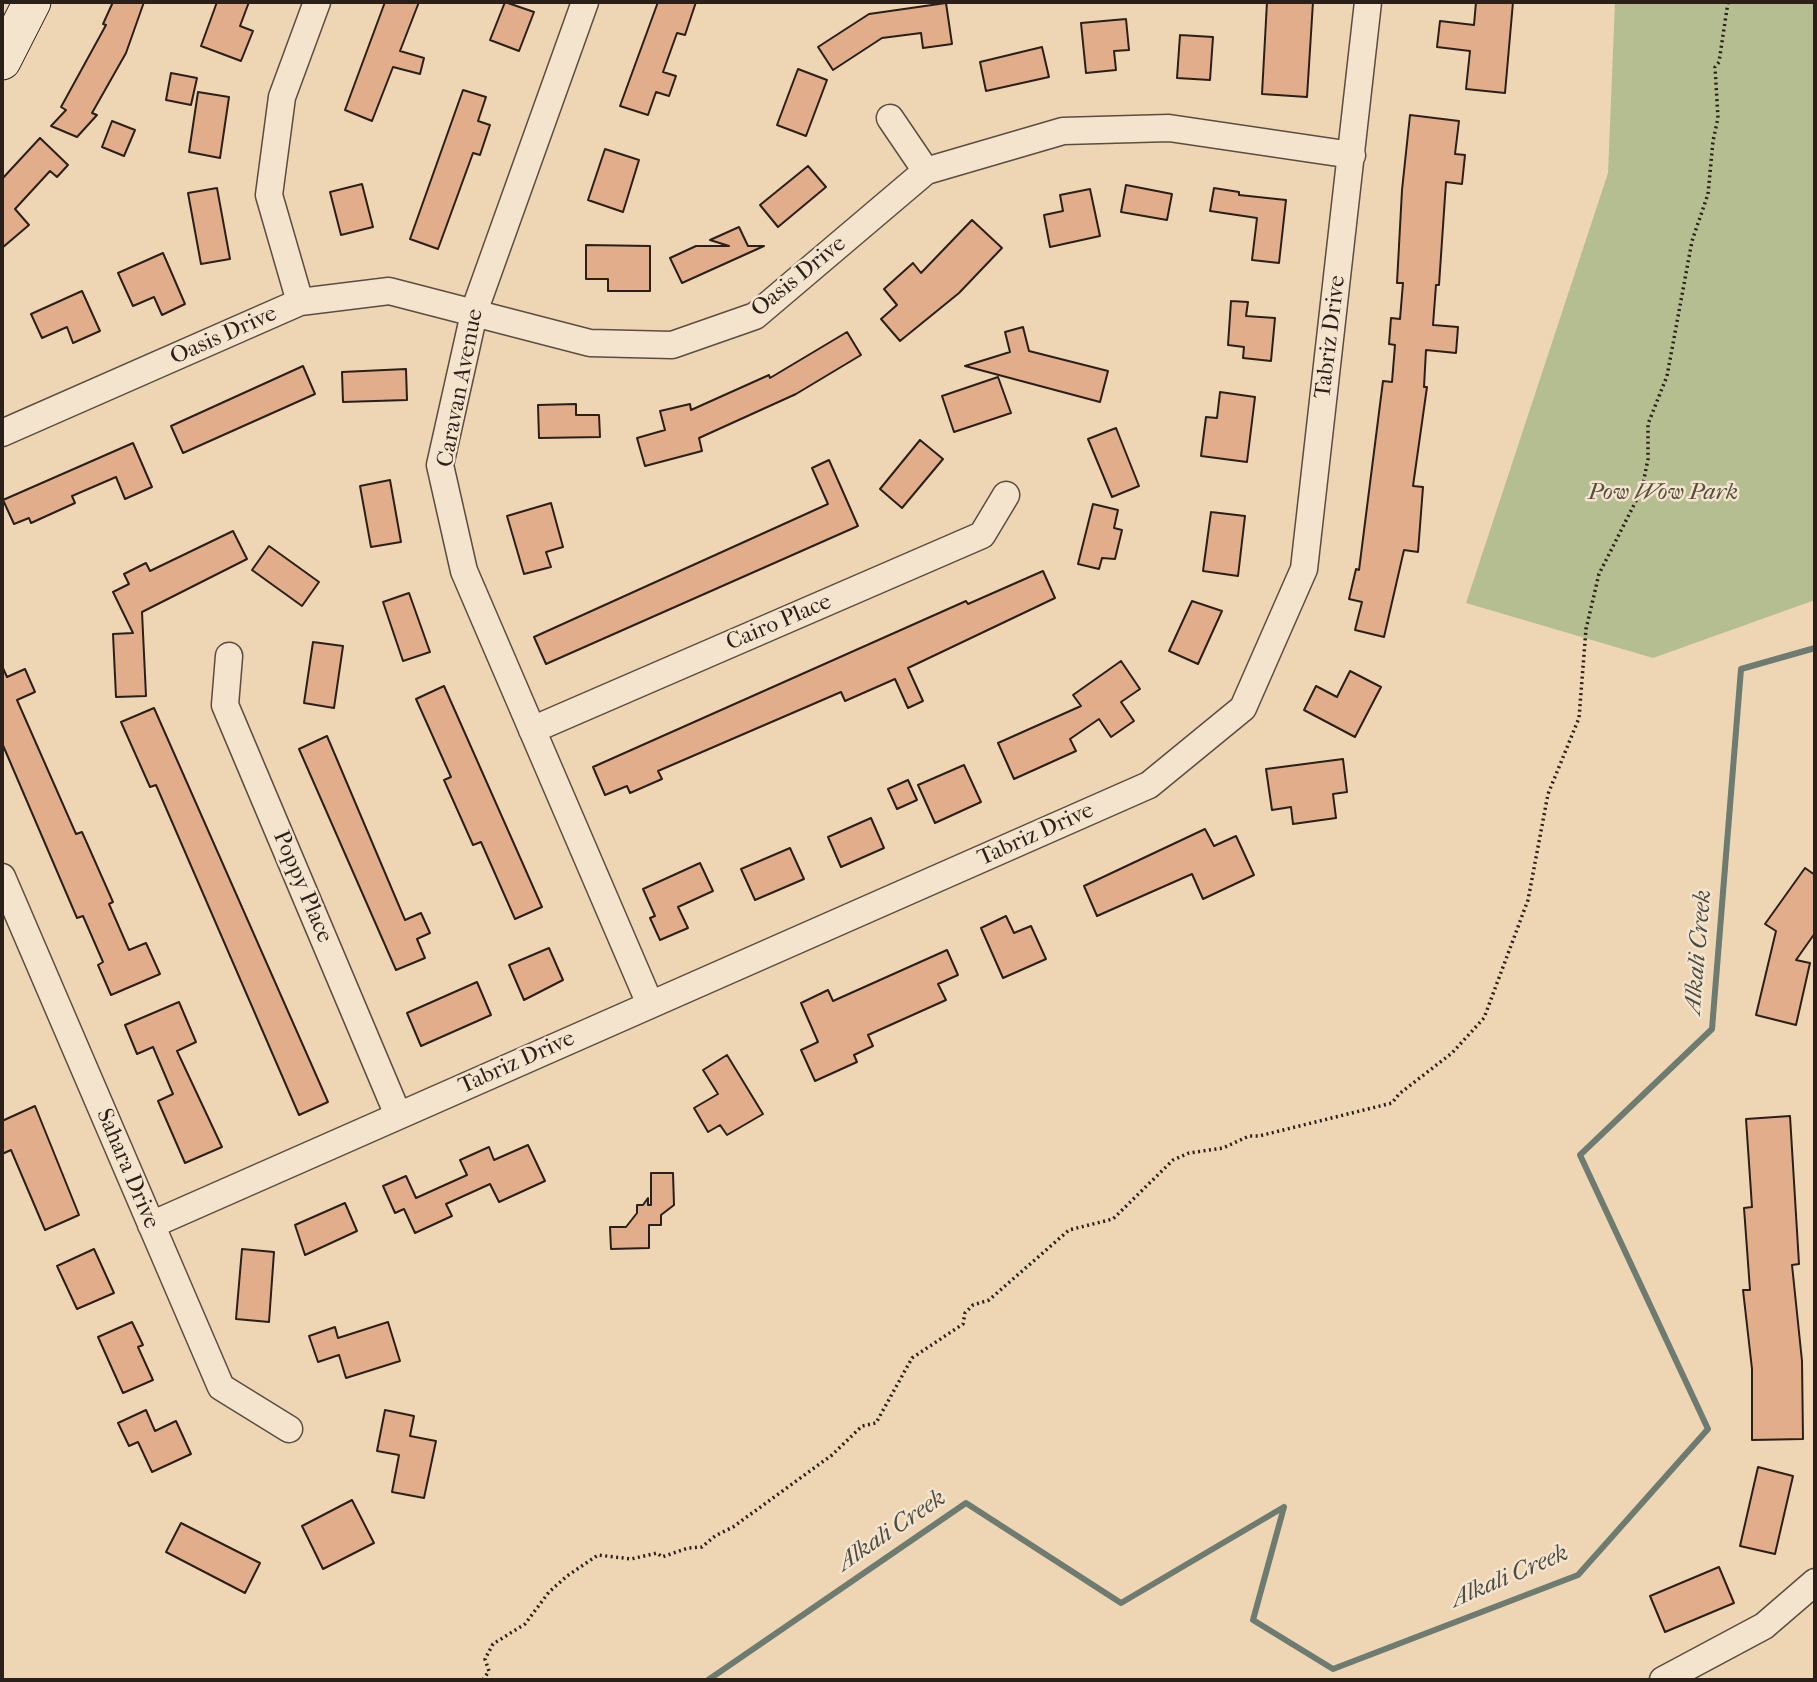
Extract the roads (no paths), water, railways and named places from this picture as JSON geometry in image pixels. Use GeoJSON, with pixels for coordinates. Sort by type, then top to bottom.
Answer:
{"type":"FeatureCollection","features":[{"type":"Feature","properties":{"kind":"main road"},"geometry":{"type":"LineString","coordinates":[[2,61],[32,2]]}},
{"type":"Feature","properties":{"kind":"street"},"geometry":{"type":"LineString","coordinates":[[300,302],[270,195],[282,97],[317,2]]}},
{"type":"Feature","properties":{"kind":"street","name":"Caravan Avenue"},"geometry":{"type":"LineString","coordinates":[[585,2],[474,313],[440,466],[464,571],[650,1004]]}},
{"type":"Feature","properties":{"kind":"street","name":"Tabriz Drive"},"geometry":{"type":"LineString","coordinates":[[151,1225],[1149,785],[1243,708],[1304,569],[1368,2]]}},
{"type":"Feature","properties":{"kind":"street"},"geometry":{"type":"LineString","coordinates":[[890,118],[926,171]]}},
{"type":"Feature","properties":{"kind":"street","name":"Oasis Drive"},"geometry":{"type":"LineString","coordinates":[[2,433],[300,302],[389,291],[590,343],[672,345],[755,316],[926,171],[1063,131],[1169,128],[1352,155]]}},
{"type":"Feature","properties":{"kind":"street","name":"Cairo Place"},"geometry":{"type":"LineString","coordinates":[[532,730],[982,535],[1006,495]]}},
{"type":"Feature","properties":{"kind":"street","name":"Poppy Place"},"geometry":{"type":"LineString","coordinates":[[229,656],[225,705],[398,1115]]}},
{"type":"Feature","properties":{"kind":"street","name":"Sahara Drive"},"geometry":{"type":"LineString","coordinates":[[2,877],[221,1387],[289,1429]]}},
{"type":"Feature","properties":{"kind":"street"},"geometry":{"type":"LineString","coordinates":[[1663,1680],[1764,1626],[1815,1582]]}},
{"type":"Feature","properties":{"kind":"waterway","name":"Alkali Creek"},"geometry":{"type":"LineString","coordinates":[[708,1680],[966,1503],[1121,1603],[1284,1507],[1253,1620],[1333,1669],[1578,1575],[1708,1429],[1580,1155],[1712,1029],[1741,669],[1815,648]]}},
{"type":"Feature","properties":{"kind":"park label","name":"Pow Wow Park"},"geometry":{"type":"Point","coordinates":[1663,493]}}]}
